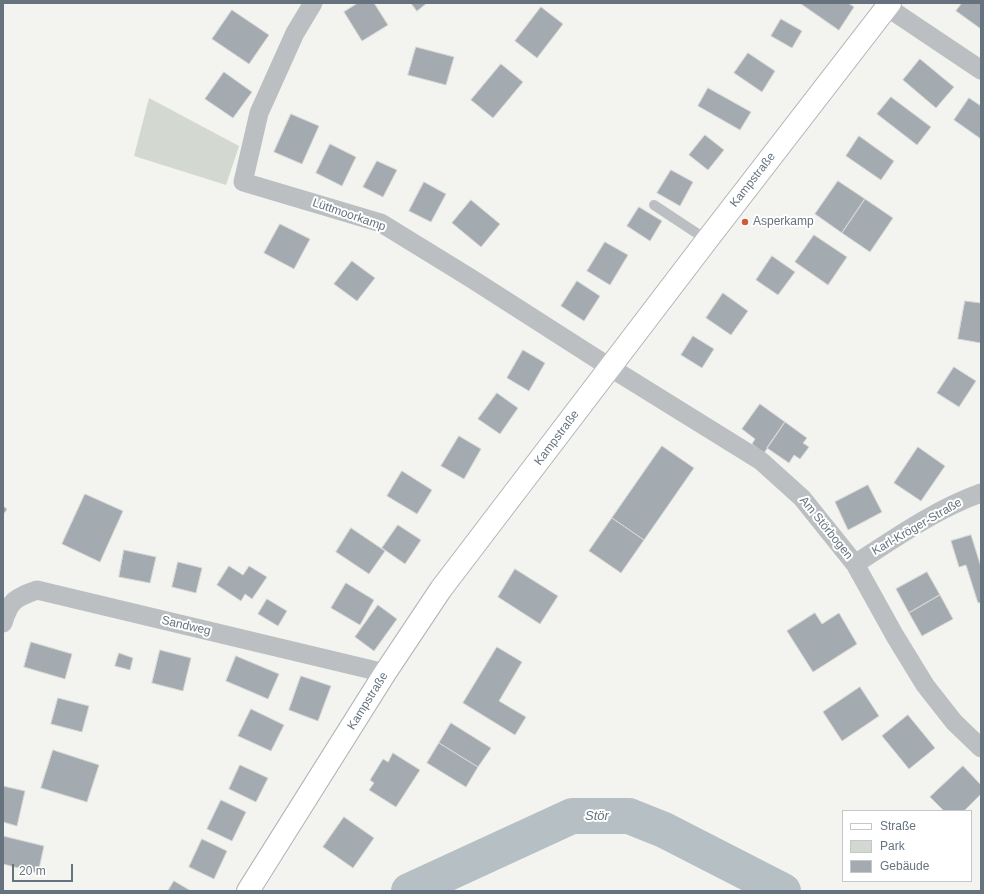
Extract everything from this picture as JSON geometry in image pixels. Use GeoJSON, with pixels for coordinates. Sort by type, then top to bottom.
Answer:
{"type":"FeatureCollection","features":[{"type":"Feature","properties":{"kind":"street","name":"Lüttmoorkamp"},"geometry":{"type":"LineString","coordinates":[[314,3],[295,33],[259,113],[243,182],[381,223],[472,279],[610,368]]}},
{"type":"Feature","properties":{"kind":"street","name":"Kampstraße"},"geometry":{"type":"LineString","coordinates":[[248,891],[385,673],[441,589],[707,240],[889,5]]}},
{"type":"Feature","properties":{"kind":"street"},"geometry":{"type":"LineString","coordinates":[[889,5],[981,70]]}},
{"type":"Feature","properties":{"kind":"street","name":"Am Störbogen"},"geometry":{"type":"LineString","coordinates":[[610,368],[761,461],[802,498],[855,564],[895,636],[925,685],[954,722],[981,748]]}},
{"type":"Feature","properties":{"kind":"street","name":"Karl-Kröger-Straße"},"geometry":{"type":"LineString","coordinates":[[855,564],[894,538],[936,514],[981,493]]}},
{"type":"Feature","properties":{"kind":"street","name":"Sandweg"},"geometry":{"type":"LineString","coordinates":[[3,623],[8,607],[20,596],[37,590],[385,673]]}},
{"type":"Feature","properties":{"kind":"lane"},"geometry":{"type":"LineString","coordinates":[[654,205],[707,240]]}},
{"type":"Feature","properties":{"kind":"green space"},"geometry":{"type":"Polygon","coordinates":[[[149,98],[239,146],[226,185],[134,156],[149,98]]]}},
{"type":"Feature","properties":{"kind":"building"},"geometry":{"type":"Polygon","coordinates":[[[358,3],[374,3],[388,25],[362,41],[344,12],[358,3]]]}},
{"type":"Feature","properties":{"kind":"building"},"geometry":{"type":"Polygon","coordinates":[[[411,3],[427,3],[417,11],[411,3]]]}},
{"type":"Feature","properties":{"kind":"building"},"geometry":{"type":"Polygon","coordinates":[[[800,3],[848,3],[854,7],[839,30],[800,3]]]}},
{"type":"Feature","properties":{"kind":"building"},"geometry":{"type":"Polygon","coordinates":[[[962,3],[981,3],[981,29],[956,11],[962,3]]]}},
{"type":"Feature","properties":{"kind":"building"},"geometry":{"type":"Polygon","coordinates":[[[541,7],[563,24],[537,58],[515,41],[541,7]]]}},
{"type":"Feature","properties":{"kind":"building"},"geometry":{"type":"Polygon","coordinates":[[[232,10],[269,35],[249,64],[212,39],[232,10]]]}},
{"type":"Feature","properties":{"kind":"building"},"geometry":{"type":"Polygon","coordinates":[[[781,19],[802,31],[792,48],[771,36],[781,19]]]}},
{"type":"Feature","properties":{"kind":"building"},"geometry":{"type":"Polygon","coordinates":[[[416,47],[454,57],[446,85],[408,75],[416,47]]]}},
{"type":"Feature","properties":{"kind":"building"},"geometry":{"type":"Polygon","coordinates":[[[748,53],[775,71],[762,92],[734,73],[748,53]]]}},
{"type":"Feature","properties":{"kind":"building"},"geometry":{"type":"Polygon","coordinates":[[[920,59],[954,87],[936,108],[903,80],[920,59]]]}},
{"type":"Feature","properties":{"kind":"building"},"geometry":{"type":"Polygon","coordinates":[[[501,64],[523,82],[493,118],[471,100],[501,64]]]}},
{"type":"Feature","properties":{"kind":"building"},"geometry":{"type":"Polygon","coordinates":[[[224,72],[252,92],[233,118],[205,99],[224,72]]]}},
{"type":"Feature","properties":{"kind":"building"},"geometry":{"type":"Polygon","coordinates":[[[708,88],[751,112],[740,130],[698,106],[708,88]]]}},
{"type":"Feature","properties":{"kind":"building"},"geometry":{"type":"Polygon","coordinates":[[[891,97],[931,127],[917,145],[877,114],[891,97]]]}},
{"type":"Feature","properties":{"kind":"building"},"geometry":{"type":"Polygon","coordinates":[[[969,98],[981,106],[981,139],[954,120],[969,98]]]}},
{"type":"Feature","properties":{"kind":"building"},"geometry":{"type":"Polygon","coordinates":[[[291,114],[319,126],[302,164],[274,152],[291,114]]]}},
{"type":"Feature","properties":{"kind":"building"},"geometry":{"type":"Polygon","coordinates":[[[705,135],[724,150],[708,170],[689,155],[705,135]]]}},
{"type":"Feature","properties":{"kind":"building"},"geometry":{"type":"Polygon","coordinates":[[[859,136],[894,161],[881,180],[846,156],[859,136]]]}},
{"type":"Feature","properties":{"kind":"building"},"geometry":{"type":"Polygon","coordinates":[[[330,144],[356,157],[342,186],[316,173],[330,144]]]}},
{"type":"Feature","properties":{"kind":"building"},"geometry":{"type":"Polygon","coordinates":[[[377,161],[397,170],[383,197],[363,187],[377,161]]]}},
{"type":"Feature","properties":{"kind":"building"},"geometry":{"type":"Polygon","coordinates":[[[671,170],[693,182],[680,206],[657,193],[671,170]]]}},
{"type":"Feature","properties":{"kind":"building"},"geometry":{"type":"Polygon","coordinates":[[[838,181],[865,199],[842,233],[815,214],[838,181]]]}},
{"type":"Feature","properties":{"kind":"building"},"geometry":{"type":"Polygon","coordinates":[[[424,182],[446,194],[431,222],[409,211],[424,182]]]}},
{"type":"Feature","properties":{"kind":"building"},"geometry":{"type":"Polygon","coordinates":[[[865,199],[893,218],[870,252],[842,233],[865,199]]]}},
{"type":"Feature","properties":{"kind":"building"},"geometry":{"type":"Polygon","coordinates":[[[471,200],[500,224],[481,247],[452,223],[471,200]]]}},
{"type":"Feature","properties":{"kind":"building"},"geometry":{"type":"Polygon","coordinates":[[[639,207],[662,221],[650,241],[627,226],[639,207]]]}},
{"type":"Feature","properties":{"kind":"building"},"geometry":{"type":"Polygon","coordinates":[[[280,224],[310,239],[294,269],[264,253],[280,224]]]}},
{"type":"Feature","properties":{"kind":"building"},"geometry":{"type":"Polygon","coordinates":[[[814,235],[847,257],[828,285],[795,262],[814,235]]]}},
{"type":"Feature","properties":{"kind":"building"},"geometry":{"type":"Polygon","coordinates":[[[605,242],[628,255],[610,285],[587,271],[605,242]]]}},
{"type":"Feature","properties":{"kind":"building"},"geometry":{"type":"Polygon","coordinates":[[[772,256],[795,272],[778,295],[756,280],[772,256]]]}},
{"type":"Feature","properties":{"kind":"building"},"geometry":{"type":"Polygon","coordinates":[[[352,261],[375,278],[357,301],[334,284],[352,261]]]}},
{"type":"Feature","properties":{"kind":"building"},"geometry":{"type":"Polygon","coordinates":[[[577,281],[600,296],[584,321],[561,306],[577,281]]]}},
{"type":"Feature","properties":{"kind":"building"},"geometry":{"type":"Polygon","coordinates":[[[723,293],[748,311],[731,335],[706,318],[723,293]]]}},
{"type":"Feature","properties":{"kind":"building"},"geometry":{"type":"Polygon","coordinates":[[[965,301],[981,303],[981,343],[958,339],[965,301]]]}},
{"type":"Feature","properties":{"kind":"building"},"geometry":{"type":"Polygon","coordinates":[[[693,336],[714,349],[702,368],[681,355],[693,336]]]}},
{"type":"Feature","properties":{"kind":"building"},"geometry":{"type":"Polygon","coordinates":[[[523,350],[545,363],[529,391],[507,378],[523,350]]]}},
{"type":"Feature","properties":{"kind":"building"},"geometry":{"type":"Polygon","coordinates":[[[954,367],[976,381],[959,407],[937,393],[954,367]]]}},
{"type":"Feature","properties":{"kind":"building"},"geometry":{"type":"Polygon","coordinates":[[[497,393],[518,408],[500,434],[478,419],[497,393]]]}},
{"type":"Feature","properties":{"kind":"building"},"geometry":{"type":"Polygon","coordinates":[[[760,404],[785,422],[764,453],[752,444],[755,439],[742,429],[760,404]]]}},
{"type":"Feature","properties":{"kind":"building"},"geometry":{"type":"Polygon","coordinates":[[[785,422],[807,438],[803,443],[809,447],[800,459],[794,455],[789,463],[767,448],[785,422]]]}},
{"type":"Feature","properties":{"kind":"building"},"geometry":{"type":"Polygon","coordinates":[[[459,436],[481,449],[464,479],[441,466],[459,436]]]}},
{"type":"Feature","properties":{"kind":"building"},"geometry":{"type":"Polygon","coordinates":[[[662,446],[694,468],[644,540],[612,518],[662,446]]]}},
{"type":"Feature","properties":{"kind":"building"},"geometry":{"type":"Polygon","coordinates":[[[918,447],[945,466],[921,501],[894,483],[918,447]]]}},
{"type":"Feature","properties":{"kind":"building"},"geometry":{"type":"Polygon","coordinates":[[[402,471],[432,490],[417,514],[387,496],[402,471]]]}},
{"type":"Feature","properties":{"kind":"building"},"geometry":{"type":"Polygon","coordinates":[[[868,485],[882,512],[848,530],[835,502],[868,485]]]}},
{"type":"Feature","properties":{"kind":"building"},"geometry":{"type":"Polygon","coordinates":[[[85,494],[123,511],[100,562],[62,544],[85,494]]]}},
{"type":"Feature","properties":{"kind":"building"},"geometry":{"type":"Polygon","coordinates":[[[3,506],[7,509],[3,515],[3,506]]]}},
{"type":"Feature","properties":{"kind":"building"},"geometry":{"type":"Polygon","coordinates":[[[612,518],[644,540],[621,573],[589,551],[612,518]]]}},
{"type":"Feature","properties":{"kind":"building"},"geometry":{"type":"Polygon","coordinates":[[[398,525],[421,540],[405,564],[382,548],[398,525]]]}},
{"type":"Feature","properties":{"kind":"building"},"geometry":{"type":"Polygon","coordinates":[[[351,528],[385,551],[369,574],[336,552],[351,528]]]}},
{"type":"Feature","properties":{"kind":"building"},"geometry":{"type":"Polygon","coordinates":[[[971,535],[981,567],[981,602],[978,603],[966,565],[959,567],[951,541],[971,535]]]}},
{"type":"Feature","properties":{"kind":"building"},"geometry":{"type":"Polygon","coordinates":[[[124,550],[156,557],[150,583],[119,577],[124,550]]]}},
{"type":"Feature","properties":{"kind":"building"},"geometry":{"type":"Polygon","coordinates":[[[178,562],[202,568],[196,593],[172,587],[178,562]]]}},
{"type":"Feature","properties":{"kind":"building"},"geometry":{"type":"Polygon","coordinates":[[[229,566],[243,575],[249,566],[267,577],[252,599],[245,594],[241,601],[217,585],[229,566]]]}},
{"type":"Feature","properties":{"kind":"building"},"geometry":{"type":"Polygon","coordinates":[[[515,569],[558,596],[540,624],[498,597],[515,569]]]}},
{"type":"Feature","properties":{"kind":"building"},"geometry":{"type":"Polygon","coordinates":[[[927,572],[940,595],[909,613],[896,589],[927,572]]]}},
{"type":"Feature","properties":{"kind":"building"},"geometry":{"type":"Polygon","coordinates":[[[346,583],[374,600],[360,625],[331,608],[346,583]]]}},
{"type":"Feature","properties":{"kind":"building"},"geometry":{"type":"Polygon","coordinates":[[[940,595],[953,619],[922,636],[909,613],[940,595]]]}},
{"type":"Feature","properties":{"kind":"building"},"geometry":{"type":"Polygon","coordinates":[[[267,599],[287,611],[278,626],[258,614],[267,599]]]}},
{"type":"Feature","properties":{"kind":"building"},"geometry":{"type":"Polygon","coordinates":[[[378,605],[397,619],[374,651],[355,637],[378,605]]]}},
{"type":"Feature","properties":{"kind":"building"},"geometry":{"type":"Polygon","coordinates":[[[815,613],[822,624],[839,613],[857,644],[813,672],[787,631],[815,613]]]}},
{"type":"Feature","properties":{"kind":"building"},"geometry":{"type":"Polygon","coordinates":[[[31,642],[72,654],[65,679],[24,667],[31,642]]]}},
{"type":"Feature","properties":{"kind":"building"},"geometry":{"type":"Polygon","coordinates":[[[497,647],[522,662],[499,701],[526,717],[515,735],[463,703],[497,647]]]}},
{"type":"Feature","properties":{"kind":"building"},"geometry":{"type":"Polygon","coordinates":[[[160,650],[191,658],[183,691],[152,683],[160,650]]]}},
{"type":"Feature","properties":{"kind":"building"},"geometry":{"type":"Polygon","coordinates":[[[119,653],[133,658],[130,670],[115,666],[119,653]]]}},
{"type":"Feature","properties":{"kind":"building"},"geometry":{"type":"Polygon","coordinates":[[[236,656],[279,674],[268,699],[226,681],[236,656]]]}},
{"type":"Feature","properties":{"kind":"building"},"geometry":{"type":"Polygon","coordinates":[[[301,676],[331,686],[318,721],[289,710],[301,676]]]}},
{"type":"Feature","properties":{"kind":"building"},"geometry":{"type":"Polygon","coordinates":[[[860,687],[879,716],[842,741],[823,712],[860,687]]]}},
{"type":"Feature","properties":{"kind":"building"},"geometry":{"type":"Polygon","coordinates":[[[58,698],[89,706],[82,732],[51,724],[58,698]]]}},
{"type":"Feature","properties":{"kind":"building"},"geometry":{"type":"Polygon","coordinates":[[[251,709],[284,725],[271,751],[238,736],[251,709]]]}},
{"type":"Feature","properties":{"kind":"building"},"geometry":{"type":"Polygon","coordinates":[[[908,715],[935,748],[909,769],[882,736],[908,715]]]}},
{"type":"Feature","properties":{"kind":"building"},"geometry":{"type":"Polygon","coordinates":[[[451,723],[491,748],[478,767],[439,743],[451,723]]]}},
{"type":"Feature","properties":{"kind":"building"},"geometry":{"type":"Polygon","coordinates":[[[439,743],[478,767],[466,787],[427,763],[439,743]]]}},
{"type":"Feature","properties":{"kind":"building"},"geometry":{"type":"Polygon","coordinates":[[[53,750],[99,765],[87,802],[41,788],[53,750]]]}},
{"type":"Feature","properties":{"kind":"building"},"geometry":{"type":"Polygon","coordinates":[[[393,753],[420,770],[396,807],[369,790],[374,783],[370,780],[383,759],[388,762],[393,753]]]}},
{"type":"Feature","properties":{"kind":"building"},"geometry":{"type":"Polygon","coordinates":[[[240,765],[268,778],[256,802],[229,789],[240,765]]]}},
{"type":"Feature","properties":{"kind":"building"},"geometry":{"type":"Polygon","coordinates":[[[963,766],[981,785],[981,794],[965,810],[943,810],[930,797],[963,766]]]}},
{"type":"Feature","properties":{"kind":"building"},"geometry":{"type":"Polygon","coordinates":[[[3,786],[25,791],[17,826],[3,822],[3,786]]]}},
{"type":"Feature","properties":{"kind":"building"},"geometry":{"type":"Polygon","coordinates":[[[221,800],[246,812],[232,841],[207,829],[221,800]]]}},
{"type":"Feature","properties":{"kind":"building"},"geometry":{"type":"Polygon","coordinates":[[[344,817],[374,838],[353,868],[323,847],[344,817]]]}},
{"type":"Feature","properties":{"kind":"building"},"geometry":{"type":"Polygon","coordinates":[[[3,836],[44,846],[38,873],[3,864],[3,836]]]}},
{"type":"Feature","properties":{"kind":"building"},"geometry":{"type":"Polygon","coordinates":[[[202,839],[227,851],[214,879],[189,867],[202,839]]]}},
{"type":"Feature","properties":{"kind":"building"},"geometry":{"type":"Polygon","coordinates":[[[174,881],[191,891],[168,891],[174,881]]]}},
{"type":"Feature","properties":{"kind":"waterway","name":"Stör"},"geometry":{"type":"LineString","coordinates":[[409,891],[572,816],[629,816],[664,830],[783,891]]}},
{"type":"Feature","properties":{"kind":"place","name":"Asperkamp"},"geometry":{"type":"Point","coordinates":[745,222]}}]}
